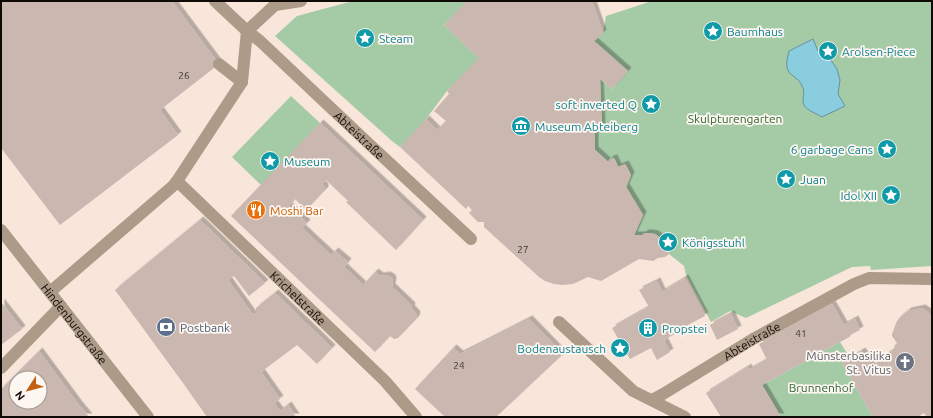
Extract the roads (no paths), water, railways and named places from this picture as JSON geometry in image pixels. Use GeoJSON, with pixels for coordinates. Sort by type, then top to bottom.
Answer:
{"type":"FeatureCollection","features":[{"type":"Feature","properties":{"kind":"street","name":"Abteistraße"},"geometry":{"type":"LineString","coordinates":[[215,1],[260,41],[471,239]]}},
{"type":"Feature","properties":{"kind":"street"},"geometry":{"type":"LineString","coordinates":[[50,292],[173,186],[242,82],[247,31],[276,3],[301,1]]}},
{"type":"Feature","properties":{"kind":"street"},"geometry":{"type":"LineString","coordinates":[[219,64],[242,82]]}},
{"type":"Feature","properties":{"kind":"street","name":"Krichelstraße"},"geometry":{"type":"LineString","coordinates":[[177,181],[385,381],[416,417]]}},
{"type":"Feature","properties":{"kind":"street","name":"Hindenburgstraße"},"geometry":{"type":"LineString","coordinates":[[1,230],[148,417]]}},
{"type":"Feature","properties":{"kind":"street","name":"Abteistraße"},"geometry":{"type":"LineString","coordinates":[[652,400],[754,339],[854,284],[869,278],[932,278]]}},
{"type":"Feature","properties":{"kind":"street"},"geometry":{"type":"LineString","coordinates":[[1,368],[61,306]]}},
{"type":"Feature","properties":{"kind":"street"},"geometry":{"type":"LineString","coordinates":[[559,322],[633,391],[684,417]]}},
{"type":"Feature","properties":{"kind":"water"},"geometry":{"type":"Polygon","coordinates":[[[813,39],[818,51],[830,59],[837,69],[840,80],[838,94],[845,106],[822,117],[804,105],[804,92],[801,83],[789,72],[787,65],[789,51],[813,39]]]}},
{"type":"Feature","properties":{"kind":"place","name":"Baumhaus"},"geometry":{"type":"Point","coordinates":[713,31]}},
{"type":"Feature","properties":{"kind":"place","name":"Steam"},"geometry":{"type":"Point","coordinates":[365,38]}},
{"type":"Feature","properties":{"kind":"place","name":"Arolsen-Piece"},"geometry":{"type":"Point","coordinates":[828,51]}},
{"type":"Feature","properties":{"kind":"place","name":"soft inverted Q"},"geometry":{"type":"Point","coordinates":[651,104]}},
{"type":"Feature","properties":{"kind":"place","name":"Museum Abteiberg"},"geometry":{"type":"Point","coordinates":[521,126]}},
{"type":"Feature","properties":{"kind":"place","name":"6 garbage Cans"},"geometry":{"type":"Point","coordinates":[887,149]}},
{"type":"Feature","properties":{"kind":"place","name":"Museum"},"geometry":{"type":"Point","coordinates":[270,161]}},
{"type":"Feature","properties":{"kind":"place","name":"Juan"},"geometry":{"type":"Point","coordinates":[786,179]}},
{"type":"Feature","properties":{"kind":"place","name":"Idol XII"},"geometry":{"type":"Point","coordinates":[891,195]}},
{"type":"Feature","properties":{"kind":"place","name":"Moshi Bar"},"geometry":{"type":"Point","coordinates":[256,210]}},
{"type":"Feature","properties":{"kind":"place","name":"Königsstuhl"},"geometry":{"type":"Point","coordinates":[668,242]}},
{"type":"Feature","properties":{"kind":"place","name":"Postbank"},"geometry":{"type":"Point","coordinates":[166,327]}},
{"type":"Feature","properties":{"kind":"place","name":"Propstei"},"geometry":{"type":"Point","coordinates":[648,328]}},
{"type":"Feature","properties":{"kind":"place","name":"Bodenaustausch"},"geometry":{"type":"Point","coordinates":[620,348]}},
{"type":"Feature","properties":{"kind":"place","name":"Münsterbasilika St. Vitus"},"geometry":{"type":"Point","coordinates":[905,362]}},
{"type":"Feature","properties":{"kind":"park label","name":"Skulpturengarten"},"geometry":{"type":"Point","coordinates":[735,118]}},
{"type":"Feature","properties":{"kind":"park label","name":"Brunnenhof"},"geometry":{"type":"Point","coordinates":[821,387]}}]}
